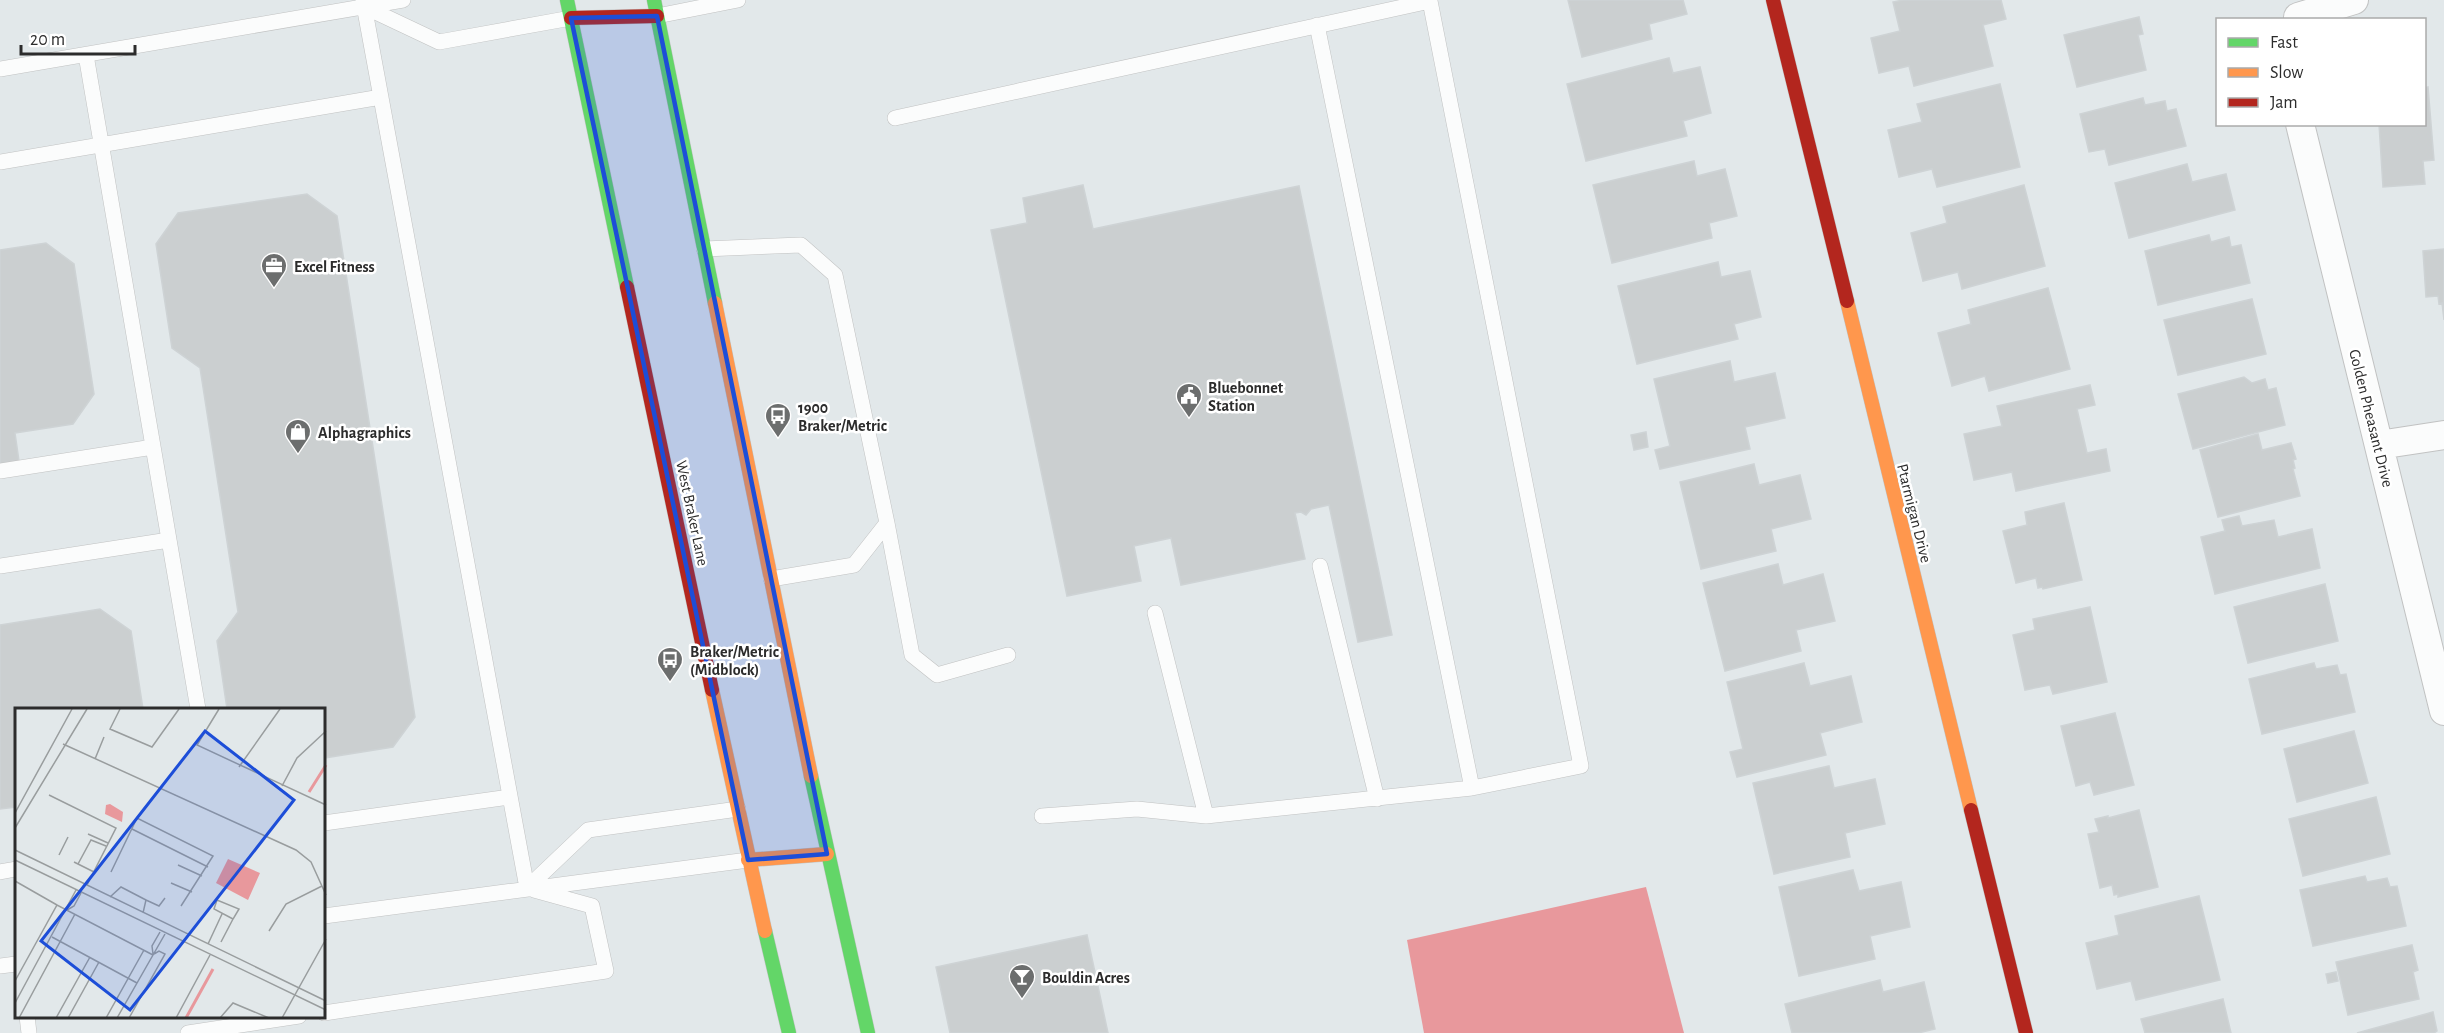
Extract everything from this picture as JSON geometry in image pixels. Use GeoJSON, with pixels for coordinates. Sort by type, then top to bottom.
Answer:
{"type":"FeatureCollection","features":[{"type":"Feature","properties":{"kind":"main road","name":"West Braker Lane"},"geometry":{"type":"LineString","coordinates":[[567,0],[748,860],[789,1033]]}},
{"type":"Feature","properties":{"kind":"main road"},"geometry":{"type":"LineString","coordinates":[[654,0],[827,854],[868,1033]]}},
{"type":"Feature","properties":{"kind":"main road","name":"Ptarmigan Drive"},"geometry":{"type":"LineString","coordinates":[[1773,0],[2026,1033]]}},
{"type":"Feature","properties":{"kind":"main road"},"geometry":{"type":"LineString","coordinates":[[571,18],[657,16]]}},
{"type":"Feature","properties":{"kind":"main road"},"geometry":{"type":"LineString","coordinates":[[748,860],[827,854]]}},
{"type":"Feature","properties":{"kind":"street"},"geometry":{"type":"LineString","coordinates":[[2298,18],[2354,0]]}},
{"type":"Feature","properties":{"kind":"street","name":"Golden Pheasant Drive"},"geometry":{"type":"LineString","coordinates":[[2300,126],[2444,711]]}},
{"type":"Feature","properties":{"kind":"street"},"geometry":{"type":"LineString","coordinates":[[2379,446],[2444,435]]}},
{"type":"Feature","properties":{"kind":"lane"},"geometry":{"type":"LineString","coordinates":[[0,69],[364,4],[403,0]]}},
{"type":"Feature","properties":{"kind":"lane"},"geometry":{"type":"LineString","coordinates":[[657,16],[738,0]]}},
{"type":"Feature","properties":{"kind":"lane"},"geometry":{"type":"LineString","coordinates":[[895,118],[1430,1],[1581,766],[1472,788],[1206,816],[1137,809],[1042,816]]}},
{"type":"Feature","properties":{"kind":"lane"},"geometry":{"type":"LineString","coordinates":[[364,4],[439,42],[571,18]]}},
{"type":"Feature","properties":{"kind":"lane"},"geometry":{"type":"LineString","coordinates":[[364,4],[527,888]]}},
{"type":"Feature","properties":{"kind":"lane"},"geometry":{"type":"LineString","coordinates":[[1317,25],[1472,788]]}},
{"type":"Feature","properties":{"kind":"lane"},"geometry":{"type":"LineString","coordinates":[[86,55],[198,708]]}},
{"type":"Feature","properties":{"kind":"lane"},"geometry":{"type":"LineString","coordinates":[[0,162],[381,97]]}},
{"type":"Feature","properties":{"kind":"lane"},"geometry":{"type":"LineString","coordinates":[[704,249],[801,245],[835,275],[912,655],[937,675],[1008,655]]}},
{"type":"Feature","properties":{"kind":"lane"},"geometry":{"type":"LineString","coordinates":[[0,471],[153,447]]}},
{"type":"Feature","properties":{"kind":"lane"},"geometry":{"type":"LineString","coordinates":[[771,579],[854,565],[887,523]]}},
{"type":"Feature","properties":{"kind":"lane"},"geometry":{"type":"LineString","coordinates":[[0,566],[169,540]]}},
{"type":"Feature","properties":{"kind":"lane"},"geometry":{"type":"LineString","coordinates":[[1320,566],[1377,799]]}},
{"type":"Feature","properties":{"kind":"lane"},"geometry":{"type":"LineString","coordinates":[[1155,613],[1206,816]]}},
{"type":"Feature","properties":{"kind":"lane"},"geometry":{"type":"LineString","coordinates":[[326,823],[510,797]]}},
{"type":"Feature","properties":{"kind":"lane"},"geometry":{"type":"LineString","coordinates":[[527,888],[588,830],[738,809]]}},
{"type":"Feature","properties":{"kind":"lane"},"geometry":{"type":"LineString","coordinates":[[326,916],[748,860]]}},
{"type":"Feature","properties":{"kind":"lane"},"geometry":{"type":"LineString","coordinates":[[0,872],[15,869]]}},
{"type":"Feature","properties":{"kind":"lane"},"geometry":{"type":"LineString","coordinates":[[326,1013],[606,971],[592,906],[527,888]]}},
{"type":"Feature","properties":{"kind":"lane"},"geometry":{"type":"LineString","coordinates":[[0,966],[15,964]]}},
{"type":"Feature","properties":{"kind":"lane"},"geometry":{"type":"LineString","coordinates":[[27,1018],[29,1033]]}},
{"type":"Feature","properties":{"kind":"lane"},"geometry":{"type":"LineString","coordinates":[[188,1033],[292,1018]]}},
{"type":"Feature","properties":{"kind":"highlighted area"},"geometry":{"type":"Polygon","coordinates":[[[657,16],[827,854],[748,860],[571,18],[657,16]]]}},
{"type":"Feature","properties":{"kind":"shaded area"},"geometry":{"type":"Polygon","coordinates":[[[1646,887],[1684,1033],[1424,1033],[1407,940],[1646,887]]]}},
{"type":"Feature","properties":{"kind":"building"},"geometry":{"type":"Polygon","coordinates":[[[1568,0],[1683,0],[1687,14],[1649,24],[1652,39],[1582,57],[1568,0]]]}},
{"type":"Feature","properties":{"kind":"building"},"geometry":{"type":"Polygon","coordinates":[[[1903,0],[2001,0],[2006,19],[1983,25],[1993,66],[1914,86],[1909,66],[1879,73],[1871,38],[1900,31],[1893,2],[1903,0]]]}},
{"type":"Feature","properties":{"kind":"building"},"geometry":{"type":"Polygon","coordinates":[[[2139,17],[2143,34],[2138,35],[2146,70],[2077,87],[2064,35],[2139,17]]]}},
{"type":"Feature","properties":{"kind":"building"},"geometry":{"type":"Polygon","coordinates":[[[1669,58],[1673,73],[1700,67],[1711,113],[1683,121],[1687,136],[1586,161],[1567,84],[1669,58]]]}},
{"type":"Feature","properties":{"kind":"building"},"geometry":{"type":"Polygon","coordinates":[[[2000,84],[2020,167],[1937,187],[1932,169],[1899,177],[1888,130],[1922,122],[1917,104],[2000,84]]]}},
{"type":"Feature","properties":{"kind":"building"},"geometry":{"type":"Polygon","coordinates":[[[2428,87],[2434,160],[2423,161],[2425,184],[2383,187],[2379,126],[2426,126],[2426,88],[2428,87]]]}},
{"type":"Feature","properties":{"kind":"building"},"geometry":{"type":"Polygon","coordinates":[[[2143,98],[2145,105],[2165,101],[2167,111],[2176,109],[2186,146],[2109,165],[2105,149],[2089,152],[2080,114],[2143,98]]]}},
{"type":"Feature","properties":{"kind":"building"},"geometry":{"type":"Polygon","coordinates":[[[1694,161],[1697,176],[1725,169],[1737,216],[1709,223],[1712,238],[1612,263],[1593,185],[1694,161]]]}},
{"type":"Feature","properties":{"kind":"building"},"geometry":{"type":"Polygon","coordinates":[[[2187,164],[2192,182],[2226,174],[2235,210],[2129,238],[2115,183],[2187,164]]]}},
{"type":"Feature","properties":{"kind":"building","name":"Bluebonnet Station"},"geometry":{"type":"Polygon","coordinates":[[[1083,185],[1093,229],[1299,186],[1392,635],[1358,642],[1329,505],[1311,509],[1306,515],[1301,512],[1295,513],[1305,559],[1181,585],[1171,538],[1134,546],[1141,581],[1067,596],[991,230],[1027,223],[1023,198],[1083,185]]]}},
{"type":"Feature","properties":{"kind":"building"},"geometry":{"type":"Polygon","coordinates":[[[2024,185],[2045,266],[1962,289],[1958,272],[1923,281],[1911,233],[1947,223],[1943,207],[2024,185]]]}},
{"type":"Feature","properties":{"kind":"building"},"geometry":{"type":"Polygon","coordinates":[[[307,194],[337,216],[415,717],[393,747],[326,758],[326,708],[227,708],[217,641],[238,612],[200,368],[172,348],[156,244],[178,213],[307,194]]]}},
{"type":"Feature","properties":{"kind":"building"},"geometry":{"type":"Polygon","coordinates":[[[2209,235],[2211,242],[2229,237],[2231,247],[2241,245],[2250,283],[2158,305],[2145,251],[2209,235]]]}},
{"type":"Feature","properties":{"kind":"building"},"geometry":{"type":"Polygon","coordinates":[[[46,243],[74,264],[94,394],[73,424],[15,433],[20,468],[0,471],[0,250],[46,243]]]}},
{"type":"Feature","properties":{"kind":"building"},"geometry":{"type":"Polygon","coordinates":[[[2444,249],[2444,320],[2442,303],[2439,304],[2438,296],[2426,297],[2423,251],[2444,249]]]}},
{"type":"Feature","properties":{"kind":"building"},"geometry":{"type":"Polygon","coordinates":[[[1718,262],[1721,277],[1750,271],[1761,317],[1734,324],[1738,339],[1637,364],[1618,286],[1718,262]]]}},
{"type":"Feature","properties":{"kind":"building"},"geometry":{"type":"Polygon","coordinates":[[[2048,288],[2070,369],[1989,391],[1985,376],[1952,386],[1938,333],[1971,324],[1968,310],[2048,288]]]}},
{"type":"Feature","properties":{"kind":"building"},"geometry":{"type":"Polygon","coordinates":[[[2252,299],[2266,354],[2178,375],[2164,320],[2252,299]]]}},
{"type":"Feature","properties":{"kind":"building"},"geometry":{"type":"Polygon","coordinates":[[[1730,361],[1734,382],[1775,373],[1785,418],[1745,427],[1750,449],[1660,469],[1655,450],[1670,446],[1654,379],[1730,361]]]}},
{"type":"Feature","properties":{"kind":"building"},"geometry":{"type":"Polygon","coordinates":[[[2244,377],[2252,383],[2265,379],[2268,390],[2276,388],[2285,425],[2193,449],[2178,394],[2244,377]]]}},
{"type":"Feature","properties":{"kind":"building"},"geometry":{"type":"Polygon","coordinates":[[[2090,385],[2095,405],[2077,409],[2087,453],[2106,449],[2110,471],[2016,491],[2012,472],[1974,480],[1964,434],[2002,426],[1997,406],[2090,385]]]}},
{"type":"Feature","properties":{"kind":"building"},"geometry":{"type":"Polygon","coordinates":[[[1646,432],[1648,447],[1634,450],[1631,435],[1646,432]]]}},
{"type":"Feature","properties":{"kind":"building"},"geometry":{"type":"Polygon","coordinates":[[[2258,434],[2262,450],[2291,443],[2296,459],[2293,460],[2295,468],[2293,469],[2300,496],[2218,517],[2200,450],[2258,434]]]}},
{"type":"Feature","properties":{"kind":"building"},"geometry":{"type":"Polygon","coordinates":[[[1754,464],[1759,485],[1800,475],[1811,519],[1771,529],[1776,551],[1701,569],[1680,482],[1754,464]]]}},
{"type":"Feature","properties":{"kind":"building"},"geometry":{"type":"Polygon","coordinates":[[[2064,503],[2082,580],[2043,589],[2038,588],[2036,578],[2016,583],[2003,531],[2027,525],[2025,512],[2064,503]]]}},
{"type":"Feature","properties":{"kind":"building"},"geometry":{"type":"Polygon","coordinates":[[[2239,516],[2242,526],[2274,520],[2278,537],[2312,529],[2320,568],[2215,594],[2201,537],[2225,531],[2222,520],[2239,516]]]}},
{"type":"Feature","properties":{"kind":"building"},"geometry":{"type":"Polygon","coordinates":[[[1778,564],[1783,585],[1823,574],[1835,621],[1796,630],[1801,651],[1725,671],[1703,583],[1778,564]]]}},
{"type":"Feature","properties":{"kind":"building"},"geometry":{"type":"Polygon","coordinates":[[[2325,584],[2338,641],[2248,663],[2234,607],[2325,584]]]}},
{"type":"Feature","properties":{"kind":"building"},"geometry":{"type":"Polygon","coordinates":[[[2090,607],[2107,682],[2053,694],[2050,685],[2025,690],[2013,635],[2035,630],[2033,619],[2090,607]]]}},
{"type":"Feature","properties":{"kind":"building"},"geometry":{"type":"Polygon","coordinates":[[[100,609],[131,631],[143,708],[15,708],[15,807],[0,809],[0,625],[100,609]]]}},
{"type":"Feature","properties":{"kind":"building"},"geometry":{"type":"Polygon","coordinates":[[[1804,663],[1810,686],[1851,676],[1862,722],[1820,733],[1826,755],[1737,777],[1730,752],[1743,749],[1727,682],[1804,663]]]}},
{"type":"Feature","properties":{"kind":"building"},"geometry":{"type":"Polygon","coordinates":[[[2314,663],[2316,669],[2337,665],[2340,675],[2346,674],[2355,712],[2262,734],[2249,679],[2314,663]]]}},
{"type":"Feature","properties":{"kind":"building"},"geometry":{"type":"Polygon","coordinates":[[[2115,713],[2134,785],[2094,795],[2090,782],[2076,786],[2061,726],[2115,713]]]}},
{"type":"Feature","properties":{"kind":"building"},"geometry":{"type":"Polygon","coordinates":[[[2354,731],[2368,783],[2297,802],[2284,749],[2354,731]]]}},
{"type":"Feature","properties":{"kind":"building"},"geometry":{"type":"Polygon","coordinates":[[[1829,766],[1834,788],[1875,779],[1885,824],[1845,833],[1850,857],[1774,874],[1753,783],[1829,766]]]}},
{"type":"Feature","properties":{"kind":"building"},"geometry":{"type":"Polygon","coordinates":[[[2376,797],[2390,854],[2303,876],[2289,819],[2376,797]]]}},
{"type":"Feature","properties":{"kind":"building"},"geometry":{"type":"Polygon","coordinates":[[[2139,810],[2158,887],[2118,897],[2118,894],[2114,895],[2112,885],[2100,888],[2088,834],[2099,832],[2095,819],[2139,810]]]}},
{"type":"Feature","properties":{"kind":"building"},"geometry":{"type":"Polygon","coordinates":[[[1853,870],[1859,891],[1901,882],[1910,927],[1870,936],[1875,959],[1799,976],[1779,887],[1853,870]]]}},
{"type":"Feature","properties":{"kind":"building"},"geometry":{"type":"Polygon","coordinates":[[[2365,876],[2367,882],[2387,878],[2390,887],[2397,886],[2406,926],[2313,946],[2300,890],[2365,876]]]}},
{"type":"Feature","properties":{"kind":"building"},"geometry":{"type":"Polygon","coordinates":[[[2199,896],[2220,980],[2136,1000],[2131,981],[2097,989],[2086,943],[2119,935],[2115,916],[2199,896]]]}},
{"type":"Feature","properties":{"kind":"building","name":"Bouldin Acres"},"geometry":{"type":"Polygon","coordinates":[[[1087,935],[1108,1033],[950,1033],[936,967],[1087,935]]]}},
{"type":"Feature","properties":{"kind":"building"},"geometry":{"type":"Polygon","coordinates":[[[2412,945],[2418,970],[2413,972],[2419,999],[2348,1015],[2336,962],[2412,945]]]}},
{"type":"Feature","properties":{"kind":"building"},"geometry":{"type":"Polygon","coordinates":[[[2336,972],[2338,981],[2328,983],[2326,974],[2336,972]]]}},
{"type":"Feature","properties":{"kind":"building"},"geometry":{"type":"Polygon","coordinates":[[[1880,980],[1883,992],[1924,982],[1935,1029],[1918,1033],[1792,1033],[1785,1004],[1880,980]]]}},
{"type":"Feature","properties":{"kind":"building"},"geometry":{"type":"Polygon","coordinates":[[[2223,999],[2231,1033],[2145,1033],[2141,1019],[2223,999]]]}},
{"type":"Feature","properties":{"kind":"building"},"geometry":{"type":"Polygon","coordinates":[[[2433,1012],[2437,1031],[2434,1033],[2357,1033],[2433,1012]]]}},
{"type":"Feature","properties":{"kind":"traffic: fast"},"geometry":{"type":"LineString","coordinates":[[567,0],[627,287]]}},
{"type":"Feature","properties":{"kind":"traffic: fast"},"geometry":{"type":"LineString","coordinates":[[654,0],[715,303]]}},
{"type":"Feature","properties":{"kind":"traffic: fast"},"geometry":{"type":"LineString","coordinates":[[811,776],[868,1033]]}},
{"type":"Feature","properties":{"kind":"traffic: fast"},"geometry":{"type":"LineString","coordinates":[[765,931],[789,1033]]}},
{"type":"Feature","properties":{"kind":"traffic: slow"},"geometry":{"type":"LineString","coordinates":[[1847,301],[1971,810]]}},
{"type":"Feature","properties":{"kind":"traffic: slow"},"geometry":{"type":"LineString","coordinates":[[715,303],[811,776]]}},
{"type":"Feature","properties":{"kind":"traffic: slow"},"geometry":{"type":"LineString","coordinates":[[712,690],[765,931]]}},
{"type":"Feature","properties":{"kind":"traffic: slow"},"geometry":{"type":"LineString","coordinates":[[748,860],[827,854]]}},
{"type":"Feature","properties":{"kind":"traffic: jam"},"geometry":{"type":"LineString","coordinates":[[1773,0],[1847,301]]}},
{"type":"Feature","properties":{"kind":"traffic: jam"},"geometry":{"type":"LineString","coordinates":[[571,18],[657,16]]}},
{"type":"Feature","properties":{"kind":"traffic: jam"},"geometry":{"type":"LineString","coordinates":[[627,287],[712,690]]}},
{"type":"Feature","properties":{"kind":"traffic: jam"},"geometry":{"type":"LineString","coordinates":[[1971,810],[2026,1033]]}},
{"type":"Feature","properties":{"kind":"place","name":"Excel Fitness"},"geometry":{"type":"Point","coordinates":[274,289]}},
{"type":"Feature","properties":{"kind":"place","name":"Bluebonnet Station"},"geometry":{"type":"Point","coordinates":[1189,419]}},
{"type":"Feature","properties":{"kind":"place","name":"1900 Braker/Metric"},"geometry":{"type":"Point","coordinates":[778,439]}},
{"type":"Feature","properties":{"kind":"place","name":"Alphagraphics"},"geometry":{"type":"Point","coordinates":[298,455]}},
{"type":"Feature","properties":{"kind":"place","name":"Braker/Metric (Midblock)"},"geometry":{"type":"Point","coordinates":[670,683]}},
{"type":"Feature","properties":{"kind":"place","name":"Bouldin Acres"},"geometry":{"type":"Point","coordinates":[1022,1000]}}]}
